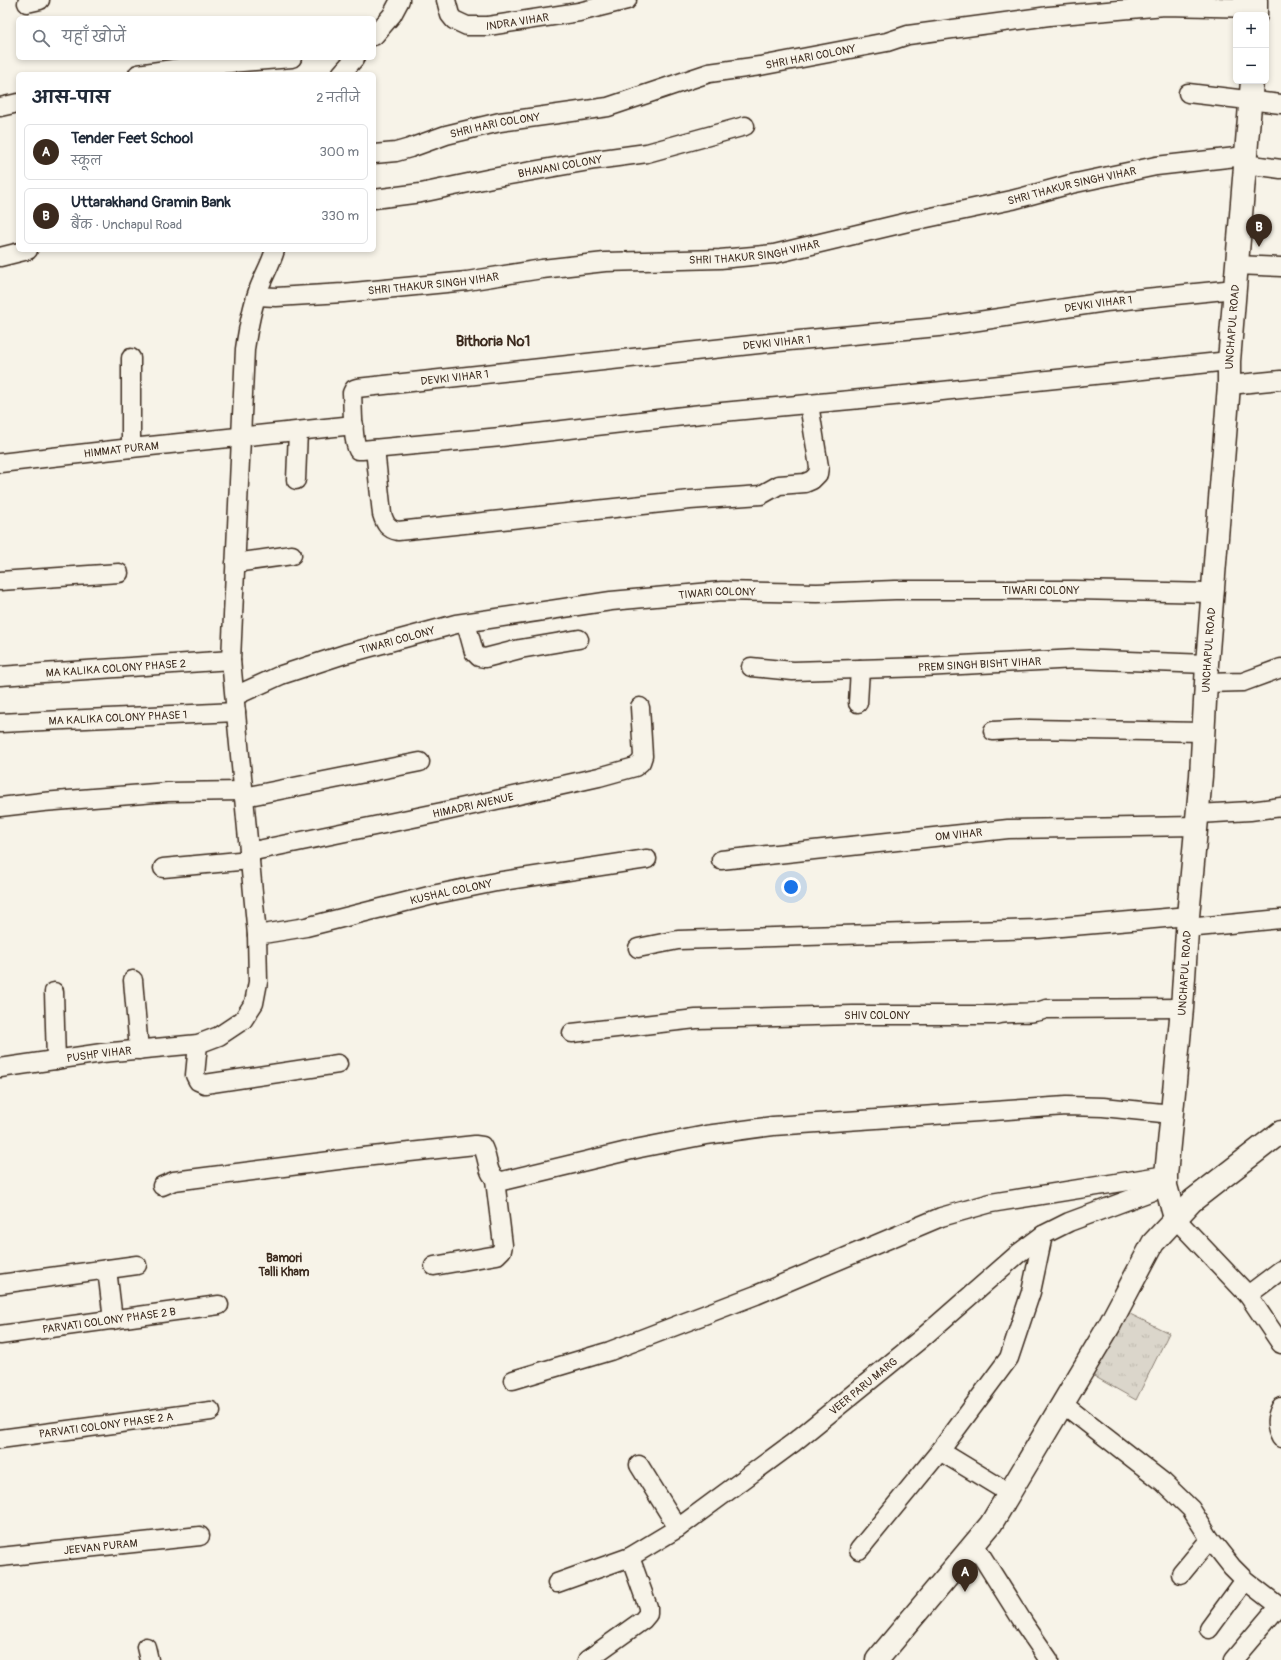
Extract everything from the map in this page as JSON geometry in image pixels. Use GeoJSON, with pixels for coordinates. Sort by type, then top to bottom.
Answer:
{"type":"FeatureCollection","features":[{"type":"Feature","properties":{"kind":"street"},"geometry":{"type":"LineString","coordinates":[[376,34],[392,15],[400,0]]}},
{"type":"Feature","properties":{"kind":"street","name":"INDRA VIHAR"},"geometry":{"type":"LineString","coordinates":[[446,0],[450,15],[454,20],[467,26],[488,26],[579,12],[627,0]]}},
{"type":"Feature","properties":{"kind":"street","name":"SHRI HARI COLONY"},"geometry":{"type":"LineString","coordinates":[[376,154],[396,152],[446,136],[500,122],[608,107],[709,73],[760,66],[887,42],[908,35],[1049,16],[1165,6],[1256,8]]}},
{"type":"Feature","properties":{"kind":"street"},"geometry":{"type":"LineString","coordinates":[[152,72],[194,66],[268,60]]}},
{"type":"Feature","properties":{"kind":"street"},"geometry":{"type":"LineString","coordinates":[[343,72],[353,60]]}},
{"type":"Feature","properties":{"kind":"street"},"geometry":{"type":"LineString","coordinates":[[1188,93],[1251,91],[1281,104]]}},
{"type":"Feature","properties":{"kind":"street","name":"UNCHAPUL ROAD"},"geometry":{"type":"LineString","coordinates":[[1175,1218],[1166,1181],[1198,820],[1207,674],[1229,385],[1229,361],[1251,91]]}},
{"type":"Feature","properties":{"kind":"street"},"geometry":{"type":"LineString","coordinates":[[0,107],[16,103]]}},
{"type":"Feature","properties":{"kind":"street","name":"BHAVANI COLONY"},"geometry":{"type":"LineString","coordinates":[[376,200],[420,193],[492,178],[595,160],[647,153],[745,126]]}},
{"type":"Feature","properties":{"kind":"street","name":"SHRI THAKUR SINGH VIHAR"},"geometry":{"type":"LineString","coordinates":[[257,296],[276,297],[381,290],[467,281],[542,269],[605,262],[720,259],[774,254],[908,222],[1012,200],[1071,184],[1156,166],[1245,160],[1281,169]]}},
{"type":"Feature","properties":{"kind":"street"},"geometry":{"type":"LineString","coordinates":[[0,257],[20,252]]}},
{"type":"Feature","properties":{"kind":"street","name":"PUSHP VIHAR"},"geometry":{"type":"LineString","coordinates":[[0,1068],[102,1053],[198,1044],[219,1036],[243,1020],[254,1003],[258,982],[257,935],[231,660],[234,564],[242,437],[245,349],[249,323],[257,296],[274,252]]}},
{"type":"Feature","properties":{"kind":"street"},"geometry":{"type":"LineString","coordinates":[[1236,265],[1281,267]]}},
{"type":"Feature","properties":{"kind":"street","name":"DEVKI VIHAR 1"},"geometry":{"type":"LineString","coordinates":[[375,449],[358,450],[356,446],[352,393],[357,388],[778,342],[938,327],[1106,302],[1235,289]]}},
{"type":"Feature","properties":{"kind":"street"},"geometry":{"type":"LineString","coordinates":[[131,448],[132,358]]}},
{"type":"Feature","properties":{"kind":"street"},"geometry":{"type":"LineString","coordinates":[[809,404],[819,467],[818,474],[812,480],[805,483],[779,485],[762,495],[690,500],[398,531],[390,529],[385,523],[382,514],[375,449],[501,437],[701,414],[1229,361]]}},
{"type":"Feature","properties":{"kind":"street"},"geometry":{"type":"LineString","coordinates":[[1229,385],[1281,380]]}},
{"type":"Feature","properties":{"kind":"street","name":"HIMMAT PURAM"},"geometry":{"type":"LineString","coordinates":[[0,463],[354,425]]}},
{"type":"Feature","properties":{"kind":"street"},"geometry":{"type":"LineString","coordinates":[[296,480],[298,431]]}},
{"type":"Feature","properties":{"kind":"street"},"geometry":{"type":"LineString","coordinates":[[234,564],[292,555]]}},
{"type":"Feature","properties":{"kind":"street"},"geometry":{"type":"LineString","coordinates":[[0,582],[119,573]]}},
{"type":"Feature","properties":{"kind":"street","name":"TIWARI COLONY"},"geometry":{"type":"LineString","coordinates":[[235,704],[281,675],[344,654],[466,623],[611,601],[722,591],[817,593],[903,590],[1075,590],[1213,593]]}},
{"type":"Feature","properties":{"kind":"street"},"geometry":{"type":"LineString","coordinates":[[466,623],[474,652],[479,657],[485,658],[520,649],[579,639]]}},
{"type":"Feature","properties":{"kind":"street","name":"PREM SINGH BISHT VIHAR"},"geometry":{"type":"LineString","coordinates":[[751,667],[793,671],[1076,659],[1207,674],[1243,682],[1281,668]]}},
{"type":"Feature","properties":{"kind":"street","name":"MA KALIKA COLONY PHASE 2"},"geometry":{"type":"LineString","coordinates":[[0,676],[231,660]]}},
{"type":"Feature","properties":{"kind":"street"},"geometry":{"type":"LineString","coordinates":[[858,703],[860,669]]}},
{"type":"Feature","properties":{"kind":"street","name":"MA KALIKA COLONY PHASE 1"},"geometry":{"type":"LineString","coordinates":[[0,723],[235,704]]}},
{"type":"Feature","properties":{"kind":"street","name":"HIMADRI AVENUE"},"geometry":{"type":"LineString","coordinates":[[163,868],[250,856],[599,777],[635,767],[641,762],[643,756],[640,707]]}},
{"type":"Feature","properties":{"kind":"street"},"geometry":{"type":"LineString","coordinates":[[994,731],[1029,729],[1204,732]]}},
{"type":"Feature","properties":{"kind":"street"},"geometry":{"type":"LineString","coordinates":[[0,808],[43,802],[168,792],[244,794],[420,762]]}},
{"type":"Feature","properties":{"kind":"street","name":"OM VIHAR"},"geometry":{"type":"LineString","coordinates":[[721,860],[1008,829],[1198,820],[1281,807]]}},
{"type":"Feature","properties":{"kind":"street","name":"KUSHAL COLONY"},"geometry":{"type":"LineString","coordinates":[[257,935],[306,927],[437,894],[496,882],[647,859]]}},
{"type":"Feature","properties":{"kind":"street"},"geometry":{"type":"LineString","coordinates":[[638,948],[678,940],[1038,929],[1281,919]]}},
{"type":"Feature","properties":{"kind":"street"},"geometry":{"type":"LineString","coordinates":[[133,980],[139,1050]]}},
{"type":"Feature","properties":{"kind":"street"},"geometry":{"type":"LineString","coordinates":[[54,992],[56,1060]]}},
{"type":"Feature","properties":{"kind":"street","name":"SHIV COLONY"},"geometry":{"type":"LineString","coordinates":[[572,1033],[696,1019],[853,1015],[996,1015],[1005,1012],[1038,1013],[1046,1010],[1182,1008]]}},
{"type":"Feature","properties":{"kind":"street"},"geometry":{"type":"LineString","coordinates":[[198,1044],[195,1075],[198,1082],[206,1084],[338,1064]]}},
{"type":"Feature","properties":{"kind":"street"},"geometry":{"type":"LineString","coordinates":[[495,1180],[502,1181],[655,1145],[706,1135],[773,1126],[1066,1106],[1103,1106],[1172,1114]]}},
{"type":"Feature","properties":{"kind":"street"},"geometry":{"type":"LineString","coordinates":[[877,1660],[991,1524],[1109,1326],[1153,1243],[1192,1201],[1281,1132]]}},
{"type":"Feature","properties":{"kind":"street"},"geometry":{"type":"LineString","coordinates":[[162,1186],[174,1181],[354,1158],[475,1145],[482,1146],[491,1176],[495,1180],[503,1245],[502,1250],[497,1255],[434,1266]]}},
{"type":"Feature","properties":{"kind":"street"},"geometry":{"type":"LineString","coordinates":[[513,1380],[610,1351],[756,1295],[941,1217],[991,1203],[1166,1181]]}},
{"type":"Feature","properties":{"kind":"street","name":"VEER PARU MARG"},"geometry":{"type":"LineString","coordinates":[[557,1583],[630,1557],[678,1528],[793,1443],[922,1338],[1019,1253],[1043,1235],[1069,1222],[1166,1181]]}},
{"type":"Feature","properties":{"kind":"street"},"geometry":{"type":"LineString","coordinates":[[1175,1218],[1248,1295],[1280,1342]]}},
{"type":"Feature","properties":{"kind":"street"},"geometry":{"type":"LineString","coordinates":[[859,1550],[940,1451],[1008,1358],[1031,1292],[1043,1235]]}},
{"type":"Feature","properties":{"kind":"street"},"geometry":{"type":"LineString","coordinates":[[0,1284],[137,1265]]}},
{"type":"Feature","properties":{"kind":"street"},"geometry":{"type":"LineString","coordinates":[[107,1269],[113,1320]]}},
{"type":"Feature","properties":{"kind":"street"},"geometry":{"type":"LineString","coordinates":[[1248,1295],[1281,1270]]}},
{"type":"Feature","properties":{"kind":"street","name":"PARVATI COLONY PHASE 2 B"},"geometry":{"type":"LineString","coordinates":[[0,1335],[219,1305]]}},
{"type":"Feature","properties":{"kind":"street"},"geometry":{"type":"LineString","coordinates":[[1063,1404],[1163,1482],[1191,1509],[1210,1539],[1232,1568],[1280,1607],[1233,1660]]}},
{"type":"Feature","properties":{"kind":"street"},"geometry":{"type":"LineString","coordinates":[[1281,1407],[1278,1412],[1276,1422],[1281,1438]]}},
{"type":"Feature","properties":{"kind":"street","name":"PARVATI COLONY PHASE 2 A"},"geometry":{"type":"LineString","coordinates":[[0,1439],[211,1411]]}},
{"type":"Feature","properties":{"kind":"street"},"geometry":{"type":"LineString","coordinates":[[940,1451],[1009,1493]]}},
{"type":"Feature","properties":{"kind":"street"},"geometry":{"type":"LineString","coordinates":[[639,1465],[678,1528]]}},
{"type":"Feature","properties":{"kind":"street","name":"JEEVAN PURAM"},"geometry":{"type":"LineString","coordinates":[[0,1557],[200,1536]]}},
{"type":"Feature","properties":{"kind":"street"},"geometry":{"type":"LineString","coordinates":[[1181,1574],[1210,1539]]}},
{"type":"Feature","properties":{"kind":"street"},"geometry":{"type":"LineString","coordinates":[[974,1544],[1049,1660]]}},
{"type":"Feature","properties":{"kind":"street"},"geometry":{"type":"LineString","coordinates":[[587,1660],[643,1620],[648,1614],[648,1608],[630,1557]]}},
{"type":"Feature","properties":{"kind":"street"},"geometry":{"type":"LineString","coordinates":[[1208,1629],[1245,1580]]}},
{"type":"Feature","properties":{"kind":"green space"},"geometry":{"type":"Polygon","coordinates":[[[1128,1313],[1169,1333],[1136,1400],[1092,1375],[1128,1313]]]}},
{"type":"Feature","properties":{"kind":"place","name":"Uttarakhand Gramin Bank"},"geometry":{"type":"Point","coordinates":[1259,247]}},
{"type":"Feature","properties":{"kind":"place","name":"Tender Feet School"},"geometry":{"type":"Point","coordinates":[965,1592]}},
{"type":"Feature","properties":{"kind":"district","name":"Bithoria No1"},"geometry":{"type":"Point","coordinates":[493,341]}},
{"type":"Feature","properties":{"kind":"district","name":"Bamori Talli Kham"},"geometry":{"type":"Point","coordinates":[284,1265]}}]}
